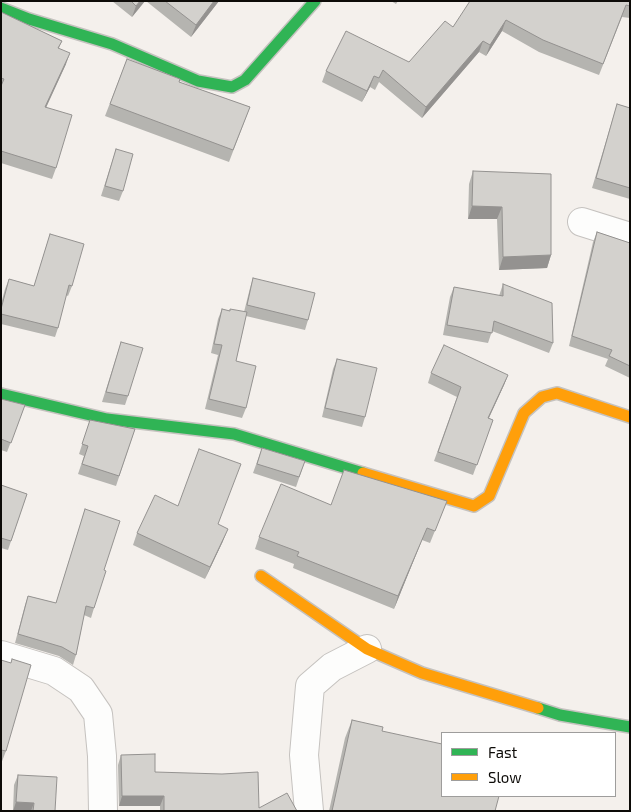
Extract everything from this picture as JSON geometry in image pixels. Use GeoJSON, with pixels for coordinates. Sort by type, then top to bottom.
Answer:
{"type":"FeatureCollection","features":[{"type":"Feature","properties":{"kind":"street"},"geometry":{"type":"LineString","coordinates":[[1,8],[29,19],[112,44],[198,81],[232,87],[245,80],[316,1]]}},
{"type":"Feature","properties":{"kind":"street"},"geometry":{"type":"LineString","coordinates":[[582,222],[630,237]]}},
{"type":"Feature","properties":{"kind":"street"},"geometry":{"type":"LineString","coordinates":[[1,394],[107,419],[234,434],[474,506],[489,496],[524,413],[542,398],[557,393],[630,416]]}},
{"type":"Feature","properties":{"kind":"street"},"geometry":{"type":"LineString","coordinates":[[261,576],[367,649],[422,672],[560,715],[630,727]]}},
{"type":"Feature","properties":{"kind":"street"},"geometry":{"type":"LineString","coordinates":[[309,811],[304,755],[310,686],[332,667],[367,649]]}},
{"type":"Feature","properties":{"kind":"street"},"geometry":{"type":"LineString","coordinates":[[1,655],[54,671],[81,689],[98,714],[102,756],[103,811]]}},
{"type":"Feature","properties":{"kind":"building"},"geometry":{"type":"Polygon","coordinates":[[[131,1],[140,1],[136,6],[131,1]]]}},
{"type":"Feature","properties":{"kind":"building"},"geometry":{"type":"Polygon","coordinates":[[[165,1],[214,1],[196,25],[165,1]]]}},
{"type":"Feature","properties":{"kind":"building"},"geometry":{"type":"Polygon","coordinates":[[[470,1],[630,1],[630,6],[626,5],[603,64],[543,40],[506,20],[490,45],[483,41],[426,107],[383,70],[379,78],[374,76],[367,91],[326,71],[346,31],[409,62],[445,21],[453,27],[470,1]]]}},
{"type":"Feature","properties":{"kind":"building"},"geometry":{"type":"Polygon","coordinates":[[[1,12],[62,41],[58,48],[70,53],[45,107],[72,115],[56,168],[1,151],[1,86],[4,79],[1,78],[1,12]]]}},
{"type":"Feature","properties":{"kind":"building"},"geometry":{"type":"Polygon","coordinates":[[[127,59],[180,79],[179,82],[250,107],[233,150],[110,104],[127,59]]]}},
{"type":"Feature","properties":{"kind":"building"},"geometry":{"type":"Polygon","coordinates":[[[617,104],[630,108],[630,188],[596,178],[617,104]]]}},
{"type":"Feature","properties":{"kind":"building"},"geometry":{"type":"Polygon","coordinates":[[[116,149],[133,154],[123,191],[105,186],[116,149]]]}},
{"type":"Feature","properties":{"kind":"building"},"geometry":{"type":"Polygon","coordinates":[[[473,171],[551,174],[551,255],[503,257],[502,207],[472,206],[473,171]]]}},
{"type":"Feature","properties":{"kind":"building"},"geometry":{"type":"Polygon","coordinates":[[[597,232],[630,243],[630,366],[609,356],[612,350],[572,336],[597,232]]]}},
{"type":"Feature","properties":{"kind":"building"},"geometry":{"type":"Polygon","coordinates":[[[50,234],[84,244],[72,286],[69,285],[58,328],[1,314],[9,279],[34,286],[50,234]]]}},
{"type":"Feature","properties":{"kind":"building"},"geometry":{"type":"Polygon","coordinates":[[[253,278],[315,293],[308,320],[247,305],[253,278]]]}},
{"type":"Feature","properties":{"kind":"building"},"geometry":{"type":"Polygon","coordinates":[[[503,284],[552,303],[553,343],[494,321],[492,333],[447,325],[454,287],[503,296],[503,284]]]}},
{"type":"Feature","properties":{"kind":"building"},"geometry":{"type":"Polygon","coordinates":[[[222,309],[247,312],[236,361],[256,366],[246,408],[209,399],[222,345],[214,344],[222,309]]]}},
{"type":"Feature","properties":{"kind":"building"},"geometry":{"type":"Polygon","coordinates":[[[121,342],[143,348],[128,396],[106,392],[121,342]]]}},
{"type":"Feature","properties":{"kind":"building"},"geometry":{"type":"Polygon","coordinates":[[[444,345],[508,375],[488,418],[493,420],[477,465],[438,452],[461,387],[431,373],[444,345]]]}},
{"type":"Feature","properties":{"kind":"building"},"geometry":{"type":"Polygon","coordinates":[[[337,359],[377,368],[365,417],[325,408],[337,359]]]}},
{"type":"Feature","properties":{"kind":"building"},"geometry":{"type":"Polygon","coordinates":[[[1,399],[25,405],[11,443],[1,439],[1,399]]]}},
{"type":"Feature","properties":{"kind":"building"},"geometry":{"type":"Polygon","coordinates":[[[90,420],[135,429],[119,476],[82,464],[88,446],[82,444],[90,420]]]}},
{"type":"Feature","properties":{"kind":"building"},"geometry":{"type":"Polygon","coordinates":[[[262,448],[305,461],[299,477],[257,464],[262,448]]]}},
{"type":"Feature","properties":{"kind":"building"},"geometry":{"type":"Polygon","coordinates":[[[199,449],[241,464],[218,524],[228,529],[210,567],[137,533],[155,495],[178,506],[199,449]]]}},
{"type":"Feature","properties":{"kind":"building"},"geometry":{"type":"Polygon","coordinates":[[[344,470],[447,501],[435,531],[427,528],[398,596],[297,556],[299,552],[259,537],[281,484],[331,505],[344,470]]]}},
{"type":"Feature","properties":{"kind":"building"},"geometry":{"type":"Polygon","coordinates":[[[1,485],[27,494],[11,541],[1,538],[1,485]]]}},
{"type":"Feature","properties":{"kind":"building"},"geometry":{"type":"Polygon","coordinates":[[[85,509],[120,521],[94,608],[86,606],[76,655],[62,647],[18,634],[28,596],[56,603],[85,509]]]}},
{"type":"Feature","properties":{"kind":"building"},"geometry":{"type":"Polygon","coordinates":[[[12,659],[31,665],[6,751],[1,750],[1,660],[11,663],[12,659]]]}},
{"type":"Feature","properties":{"kind":"building"},"geometry":{"type":"Polygon","coordinates":[[[352,720],[383,727],[382,731],[441,744],[441,797],[499,797],[495,811],[332,811],[352,720]]]}},
{"type":"Feature","properties":{"kind":"building"},"geometry":{"type":"Polygon","coordinates":[[[155,754],[155,772],[222,774],[258,772],[259,808],[287,793],[297,811],[164,811],[164,796],[122,796],[121,755],[155,754]]]}},
{"type":"Feature","properties":{"kind":"building"},"geometry":{"type":"Polygon","coordinates":[[[18,775],[57,777],[55,811],[33,811],[34,803],[16,802],[18,775]]]}},
{"type":"Feature","properties":{"kind":"traffic: fast"},"geometry":{"type":"LineString","coordinates":[[1,8],[29,19],[112,44],[198,81],[232,87],[245,80],[315,1]]}},
{"type":"Feature","properties":{"kind":"traffic: fast"},"geometry":{"type":"LineString","coordinates":[[1,394],[107,419],[234,434],[363,473]]}},
{"type":"Feature","properties":{"kind":"traffic: fast"},"geometry":{"type":"LineString","coordinates":[[538,708],[560,715],[630,727]]}},
{"type":"Feature","properties":{"kind":"traffic: slow"},"geometry":{"type":"LineString","coordinates":[[363,473],[474,506],[489,496],[524,413],[542,397],[557,393],[630,417]]}},
{"type":"Feature","properties":{"kind":"traffic: slow"},"geometry":{"type":"LineString","coordinates":[[261,576],[367,649],[422,673],[538,708]]}}]}
